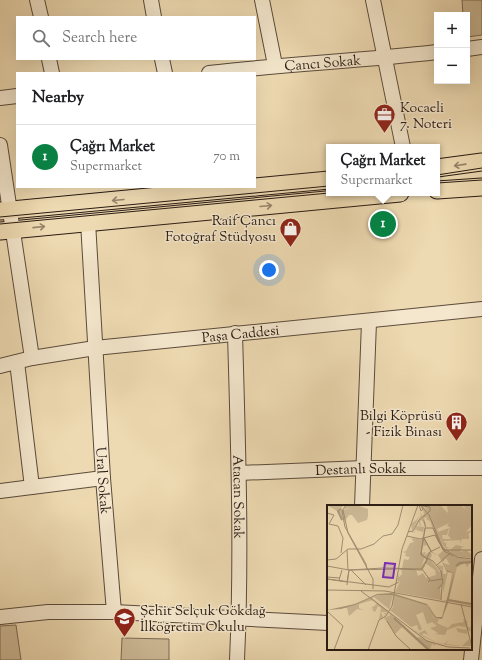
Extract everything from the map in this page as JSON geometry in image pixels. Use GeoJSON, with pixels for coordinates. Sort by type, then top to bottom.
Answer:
{"type":"FeatureCollection","features":[{"type":"Feature","properties":{"kind":"main road"},"geometry":{"type":"LineString","coordinates":[[440,168],[482,162]]}},
{"type":"Feature","properties":{"kind":"main road"},"geometry":{"type":"LineString","coordinates":[[256,187],[326,180]]}},
{"type":"Feature","properties":{"kind":"main road"},"geometry":{"type":"LineString","coordinates":[[440,190],[482,187]]}},
{"type":"Feature","properties":{"kind":"main road"},"geometry":{"type":"LineString","coordinates":[[5,211],[184,190],[231,188]]}},
{"type":"Feature","properties":{"kind":"main road"},"geometry":{"type":"LineString","coordinates":[[6,230],[368,196]]}},
{"type":"Feature","properties":{"kind":"street"},"geometry":{"type":"LineString","coordinates":[[38,0],[41,16]]}},
{"type":"Feature","properties":{"kind":"street"},"geometry":{"type":"LineString","coordinates":[[151,0],[154,16]]}},
{"type":"Feature","properties":{"kind":"street"},"geometry":{"type":"LineString","coordinates":[[262,0],[275,65]]}},
{"type":"Feature","properties":{"kind":"street"},"geometry":{"type":"LineString","coordinates":[[373,0],[402,144]]}},
{"type":"Feature","properties":{"kind":"street"},"geometry":{"type":"LineString","coordinates":[[470,49],[482,47]]}},
{"type":"Feature","properties":{"kind":"street","name":"Çancı Sokak"},"geometry":{"type":"LineString","coordinates":[[217,72],[275,65],[385,58],[434,52]]}},
{"type":"Feature","properties":{"kind":"street"},"geometry":{"type":"LineString","coordinates":[[49,60],[52,72]]}},
{"type":"Feature","properties":{"kind":"street"},"geometry":{"type":"LineString","coordinates":[[162,60],[165,72]]}},
{"type":"Feature","properties":{"kind":"street"},"geometry":{"type":"LineString","coordinates":[[0,98],[16,96]]}},
{"type":"Feature","properties":{"kind":"street"},"geometry":{"type":"LineString","coordinates":[[0,145],[6,230],[32,358]]}},
{"type":"Feature","properties":{"kind":"street","name":"Ural Sokak"},"geometry":{"type":"LineString","coordinates":[[88,222],[103,478],[114,612]]}},
{"type":"Feature","properties":{"kind":"street","name":"Paşa Caddesi"},"geometry":{"type":"LineString","coordinates":[[0,366],[32,358],[95,348],[369,322],[482,309]]}},
{"type":"Feature","properties":{"kind":"street"},"geometry":{"type":"LineString","coordinates":[[362,505],[369,322]]}},
{"type":"Feature","properties":{"kind":"street","name":"Atacan Sokak"},"geometry":{"type":"LineString","coordinates":[[235,334],[239,473],[239,619],[237,660]]}},
{"type":"Feature","properties":{"kind":"street"},"geometry":{"type":"LineString","coordinates":[[17,362],[32,487]]}},
{"type":"Feature","properties":{"kind":"street","name":"Destanlı Sokak"},"geometry":{"type":"LineString","coordinates":[[239,473],[364,468],[482,468]]}},
{"type":"Feature","properties":{"kind":"street"},"geometry":{"type":"LineString","coordinates":[[0,491],[103,478]]}},
{"type":"Feature","properties":{"kind":"street"},"geometry":{"type":"LineString","coordinates":[[472,644],[482,559]]}},
{"type":"Feature","properties":{"kind":"street"},"geometry":{"type":"LineString","coordinates":[[0,617],[48,612],[114,612],[327,623]]}},
{"type":"Feature","properties":{"kind":"street"},"geometry":{"type":"LineString","coordinates":[[471,660],[472,650]]}},
{"type":"Feature","properties":{"kind":"shaded area"},"geometry":{"type":"Polygon","coordinates":[[[462,0],[482,0],[482,35],[470,37],[470,12],[463,12],[462,0]]]}},
{"type":"Feature","properties":{"kind":"shaded area"},"geometry":{"type":"Polygon","coordinates":[[[16,625],[21,660],[0,660],[0,626],[16,625]]]}},
{"type":"Feature","properties":{"kind":"shaded area"},"geometry":{"type":"Polygon","coordinates":[[[122,638],[169,639],[169,660],[121,660],[122,638]]]}},
{"type":"Feature","properties":{"kind":"tram line"},"geometry":{"type":"LineString","coordinates":[[440,175],[482,168]]}},
{"type":"Feature","properties":{"kind":"tram line"},"geometry":{"type":"LineString","coordinates":[[440,183],[482,180]]}},
{"type":"Feature","properties":{"kind":"tram line"},"geometry":{"type":"LineString","coordinates":[[0,217],[326,186]]}},
{"type":"Feature","properties":{"kind":"tram line"},"geometry":{"type":"LineString","coordinates":[[0,224],[326,193]]}},
{"type":"Feature","properties":{"kind":"place","name":"Kocaeli 7. Noteri"},"geometry":{"type":"Point","coordinates":[384,134]}},
{"type":"Feature","properties":{"kind":"place","name":"Çağrı Market"},"geometry":{"type":"Point","coordinates":[383,224]}},
{"type":"Feature","properties":{"kind":"place","name":"Raif Çancı Fotoğraf Stüdyosu"},"geometry":{"type":"Point","coordinates":[291,248]}},
{"type":"Feature","properties":{"kind":"place","name":"Bilgi Köprüsü - Fizik Binası"},"geometry":{"type":"Point","coordinates":[457,442]}},
{"type":"Feature","properties":{"kind":"place","name":"Şehit Selçuk Gökdağ İlköğretim Okulu"},"geometry":{"type":"Point","coordinates":[124,638]}}]}
